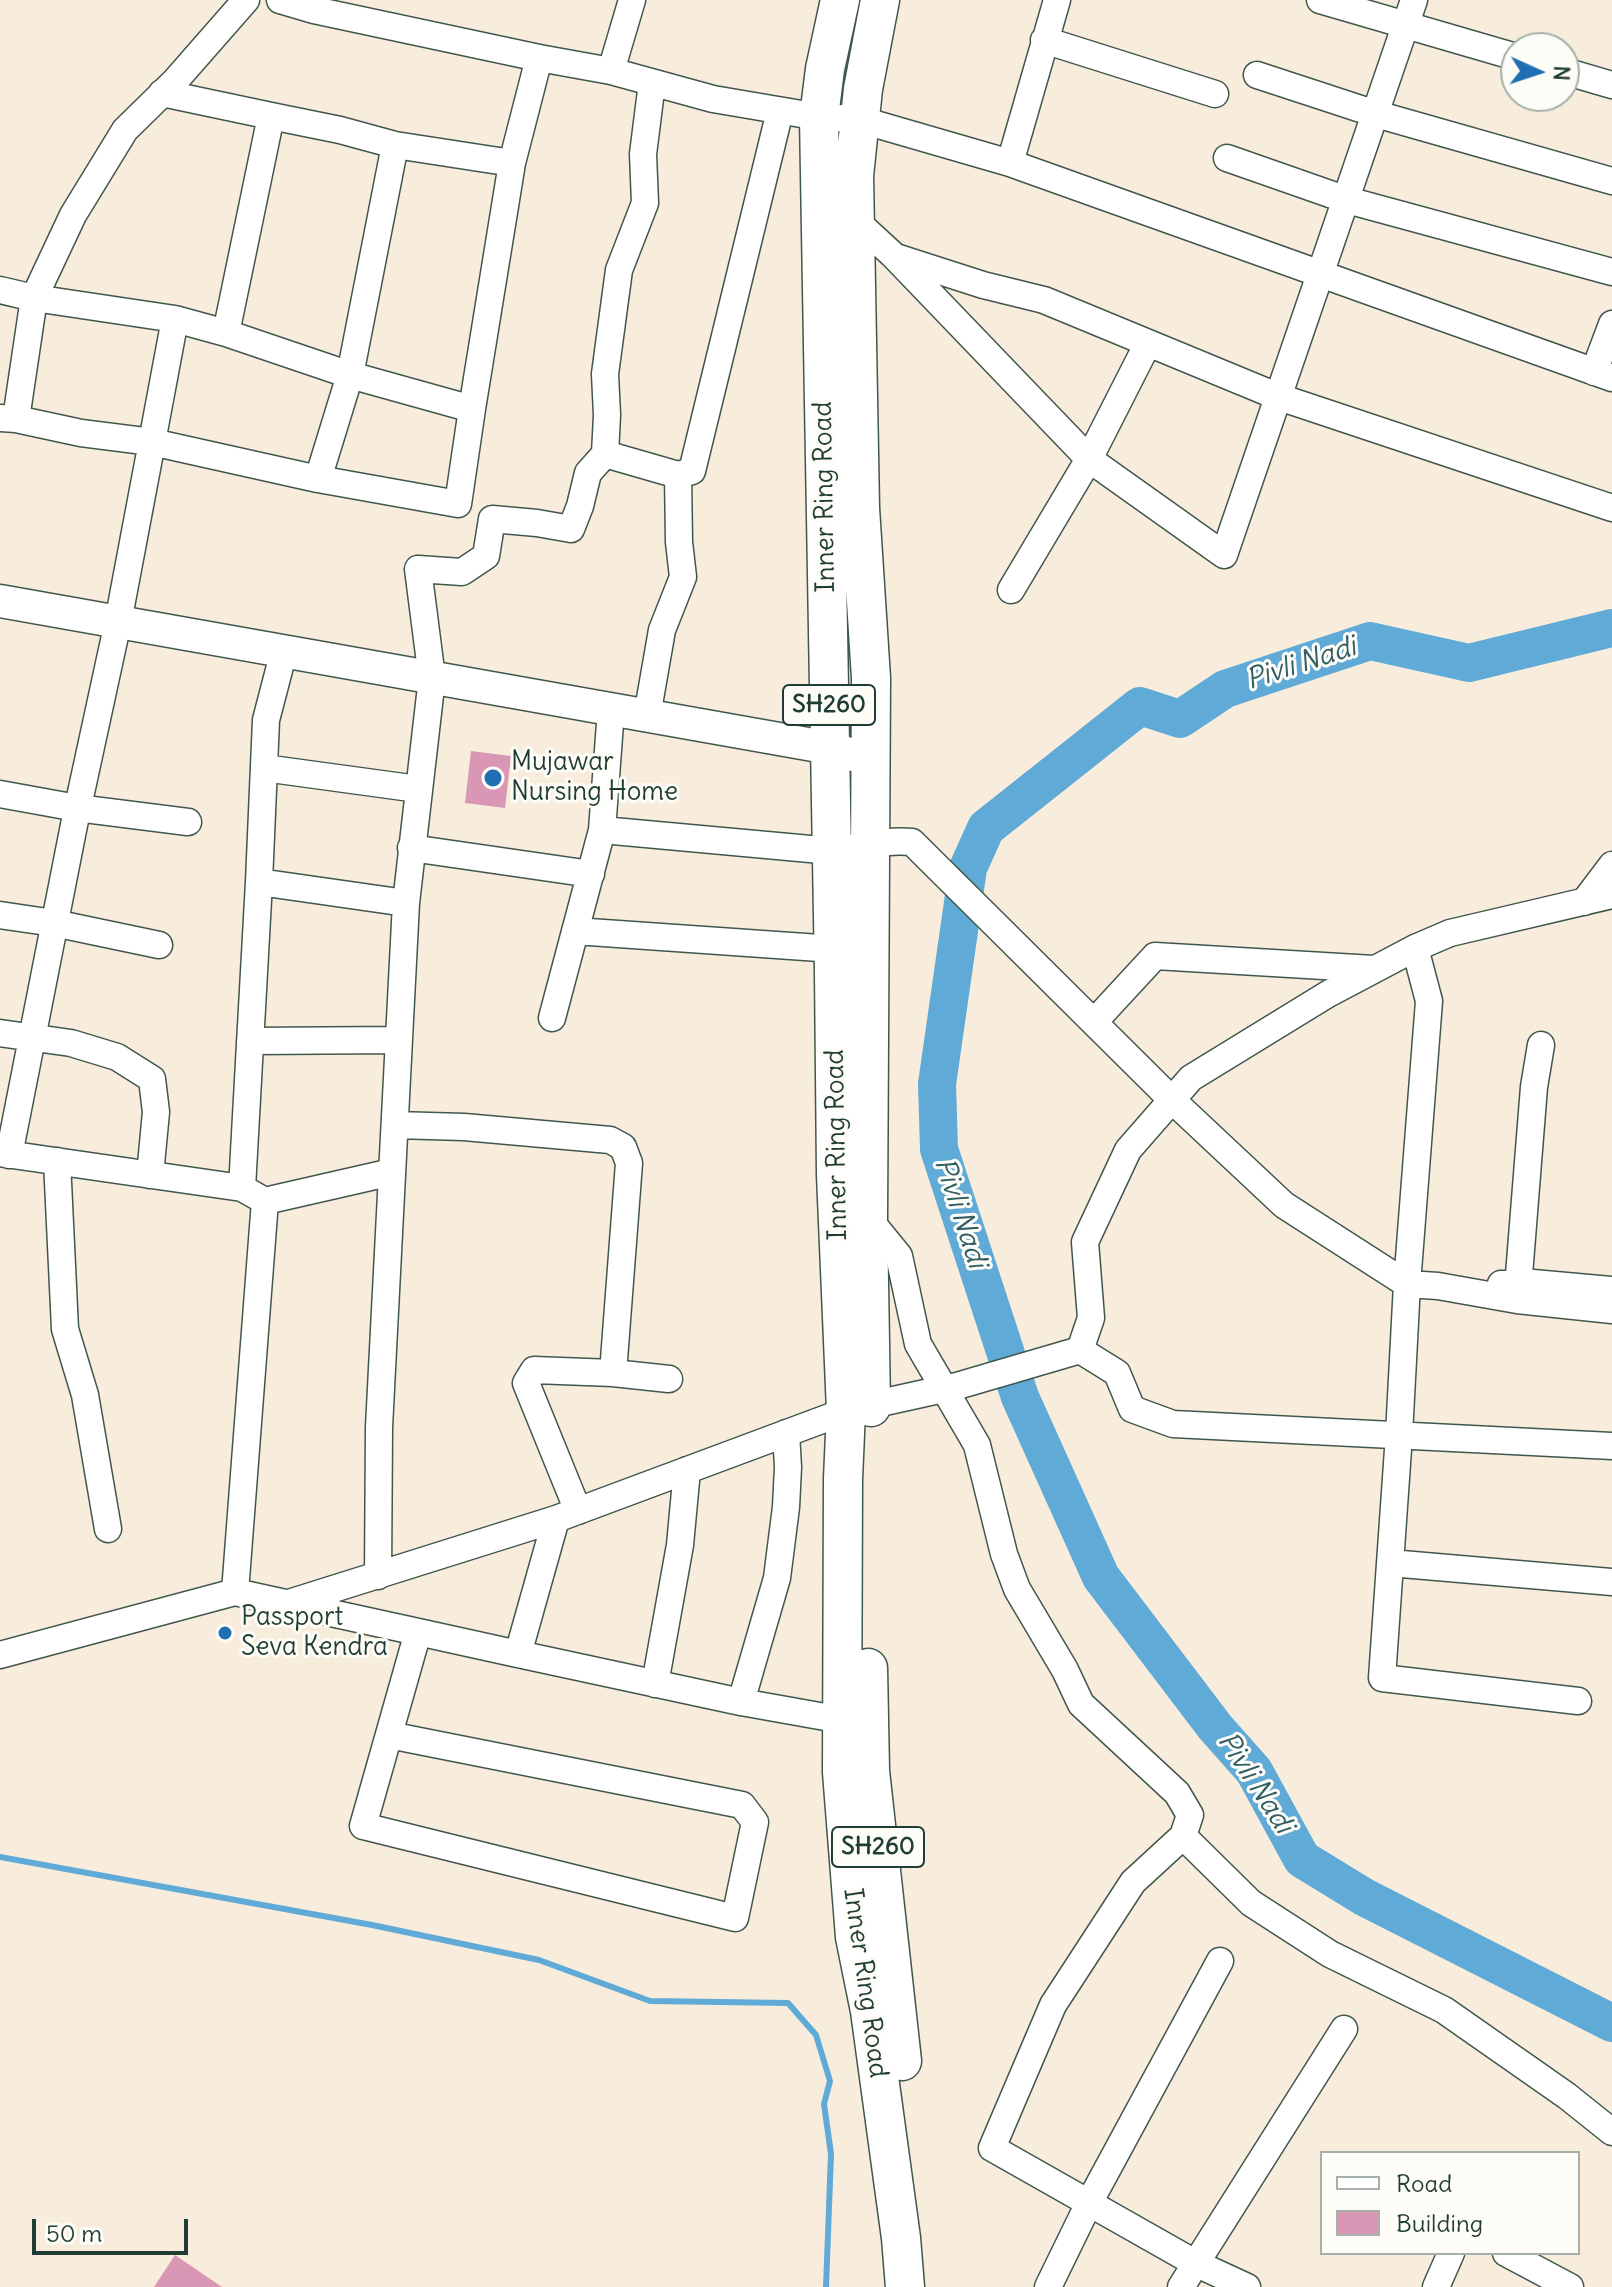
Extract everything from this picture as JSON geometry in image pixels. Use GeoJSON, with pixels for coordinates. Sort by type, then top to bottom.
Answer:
{"type":"FeatureCollection","features":[{"type":"Feature","properties":{"kind":"highway","name":"Inner Ring Road"},"geometry":{"type":"LineString","coordinates":[[840,0],[825,69],[819,117],[836,1175],[859,1408]]}},
{"type":"Feature","properties":{"kind":"highway","name":"Inner Ring Road"},"geometry":{"type":"LineString","coordinates":[[880,0],[858,119],[854,176],[860,508],[871,678],[868,1218],[859,1408],[843,1479],[856,1721],[870,1771],[929,2287]]}},
{"type":"Feature","properties":{"kind":"highway","name":"Inner Ring Road"},"geometry":{"type":"LineString","coordinates":[[856,1721],[842,1772],[855,1937],[870,2011],[905,2287]]}},
{"type":"Feature","properties":{"kind":"main road"},"geometry":{"type":"LineString","coordinates":[[0,601],[830,748],[870,760]]}},
{"type":"Feature","properties":{"kind":"street"},"geometry":{"type":"LineString","coordinates":[[246,0],[214,38],[125,130],[73,215],[34,298],[8,418],[81,433],[152,442],[318,479],[458,504],[492,519],[571,529],[588,473],[605,454],[605,374],[619,270],[645,203],[643,154],[652,83]]}},
{"type":"Feature","properties":{"kind":"street"},"geometry":{"type":"LineString","coordinates":[[280,0],[315,5],[539,58],[611,71],[713,99],[819,117],[858,119],[1010,163],[1603,375],[1612,324]]}},
{"type":"Feature","properties":{"kind":"street"},"geometry":{"type":"LineString","coordinates":[[611,71],[632,0]]}},
{"type":"Feature","properties":{"kind":"street"},"geometry":{"type":"LineString","coordinates":[[1010,163],[1057,0]]}},
{"type":"Feature","properties":{"kind":"street"},"geometry":{"type":"LineString","coordinates":[[1320,0],[1410,12],[1500,50]]}},
{"type":"Feature","properties":{"kind":"street"},"geometry":{"type":"LineString","coordinates":[[855,220],[893,255],[1089,459],[1224,555],[1410,12]]}},
{"type":"Feature","properties":{"kind":"street"},"geometry":{"type":"LineString","coordinates":[[1044,40],[1215,94]]}},
{"type":"Feature","properties":{"kind":"street"},"geometry":{"type":"LineString","coordinates":[[458,504],[512,163],[539,58]]}},
{"type":"Feature","properties":{"kind":"street"},"geometry":{"type":"LineString","coordinates":[[1257,75],[1376,114],[1612,181]]}},
{"type":"Feature","properties":{"kind":"street"},"geometry":{"type":"LineString","coordinates":[[1580,76],[1612,85]]}},
{"type":"Feature","properties":{"kind":"street"},"geometry":{"type":"LineString","coordinates":[[162,93],[340,130],[395,145],[512,163]]}},
{"type":"Feature","properties":{"kind":"street"},"geometry":{"type":"LineString","coordinates":[[605,454],[678,475],[692,471],[780,111]]}},
{"type":"Feature","properties":{"kind":"street"},"geometry":{"type":"LineString","coordinates":[[226,333],[271,116]]}},
{"type":"Feature","properties":{"kind":"street"},"geometry":{"type":"LineString","coordinates":[[318,479],[350,375],[395,145]]}},
{"type":"Feature","properties":{"kind":"street"},"geometry":{"type":"LineString","coordinates":[[1227,158],[1347,200],[1612,272]]}},
{"type":"Feature","properties":{"kind":"street"},"geometry":{"type":"LineString","coordinates":[[893,255],[983,285],[1044,300],[1279,397],[1612,508]]}},
{"type":"Feature","properties":{"kind":"street"},"geometry":{"type":"LineString","coordinates":[[0,290],[175,319],[350,375],[472,409]]}},
{"type":"Feature","properties":{"kind":"street"},"geometry":{"type":"LineString","coordinates":[[175,319],[118,622],[5,1154],[254,1194],[392,1172]]}},
{"type":"Feature","properties":{"kind":"street"},"geometry":{"type":"LineString","coordinates":[[1011,590],[1089,459],[1148,343]]}},
{"type":"Feature","properties":{"kind":"street"},"geometry":{"type":"LineString","coordinates":[[647,716],[662,630],[683,577],[678,475]]}},
{"type":"Feature","properties":{"kind":"street"},"geometry":{"type":"LineString","coordinates":[[378,1576],[379,1427],[406,903],[432,678],[418,569],[462,572],[486,556],[492,519]]}},
{"type":"Feature","properties":{"kind":"street"},"geometry":{"type":"LineString","coordinates":[[235,1592],[254,1194],[250,1041],[266,720],[284,651]]}},
{"type":"Feature","properties":{"kind":"street"},"geometry":{"type":"LineString","coordinates":[[552,1018],[602,830],[611,710]]}},
{"type":"Feature","properties":{"kind":"street"},"geometry":{"type":"LineString","coordinates":[[264,768],[418,789]]}},
{"type":"Feature","properties":{"kind":"street"},"geometry":{"type":"LineString","coordinates":[[0,794],[77,808],[188,822]]}},
{"type":"Feature","properties":{"kind":"street"},"geometry":{"type":"LineString","coordinates":[[602,830],[832,851],[895,840],[912,842],[1172,1100],[1284,1205],[1407,1284],[1517,1291],[1612,1310]]}},
{"type":"Feature","properties":{"kind":"street"},"geometry":{"type":"LineString","coordinates":[[411,848],[591,874]]}},
{"type":"Feature","properties":{"kind":"street"},"geometry":{"type":"LineString","coordinates":[[1584,902],[1612,865]]}},
{"type":"Feature","properties":{"kind":"street"},"geometry":{"type":"LineString","coordinates":[[259,882],[406,903]]}},
{"type":"Feature","properties":{"kind":"street"},"geometry":{"type":"LineString","coordinates":[[1080,1350],[1091,1318],[1085,1242],[1128,1150],[1191,1078],[1328,994],[1415,948],[1450,933],[1612,895]]}},
{"type":"Feature","properties":{"kind":"street"},"geometry":{"type":"LineString","coordinates":[[0,915],[159,945]]}},
{"type":"Feature","properties":{"kind":"street"},"geometry":{"type":"LineString","coordinates":[[575,931],[834,949]]}},
{"type":"Feature","properties":{"kind":"street"},"geometry":{"type":"LineString","coordinates":[[1415,948],[1429,1001],[1382,1678],[1578,1701]]}},
{"type":"Feature","properties":{"kind":"street"},"geometry":{"type":"LineString","coordinates":[[1094,1022],[1155,956],[1377,969]]}},
{"type":"Feature","properties":{"kind":"street"},"geometry":{"type":"LineString","coordinates":[[0,1033],[71,1043],[117,1057],[152,1079],[156,1112],[150,1175]]}},
{"type":"Feature","properties":{"kind":"street"},"geometry":{"type":"LineString","coordinates":[[250,1041],[399,1040]]}},
{"type":"Feature","properties":{"kind":"street"},"geometry":{"type":"LineString","coordinates":[[1517,1291],[1534,1087],[1541,1045]]}},
{"type":"Feature","properties":{"kind":"street"},"geometry":{"type":"LineString","coordinates":[[395,1125],[464,1127],[610,1140],[623,1147],[629,1163],[613,1373]]}},
{"type":"Feature","properties":{"kind":"street"},"geometry":{"type":"LineString","coordinates":[[57,1161],[65,1329],[85,1395],[108,1529]]}},
{"type":"Feature","properties":{"kind":"street"},"geometry":{"type":"LineString","coordinates":[[868,1218],[899,1256],[918,1344],[950,1387],[977,1445],[1004,1554],[1017,1589],[1065,1670],[1081,1704],[1177,1793],[1190,1815],[1183,1836],[1133,1882],[1053,2005],[992,2148],[1195,2263],[1247,2287]]}},
{"type":"Feature","properties":{"kind":"street"},"geometry":{"type":"LineString","coordinates":[[1517,1291],[1533,1283],[1612,1290]]}},
{"type":"Feature","properties":{"kind":"street"},"geometry":{"type":"LineString","coordinates":[[289,1604],[567,1515],[859,1408],[950,1387],[1080,1350],[1117,1373],[1132,1409],[1173,1424],[1612,1446]]}},
{"type":"Feature","properties":{"kind":"street"},"geometry":{"type":"LineString","coordinates":[[518,1654],[567,1515],[526,1383],[534,1370],[669,1379]]}},
{"type":"Feature","properties":{"kind":"street"},"geometry":{"type":"LineString","coordinates":[[741,1702],[777,1578],[786,1507],[786,1433]]}},
{"type":"Feature","properties":{"kind":"street"},"geometry":{"type":"LineString","coordinates":[[655,1684],[680,1545],[687,1470]]}},
{"type":"Feature","properties":{"kind":"street"},"geometry":{"type":"LineString","coordinates":[[1390,1563],[1612,1582]]}},
{"type":"Feature","properties":{"kind":"street"},"geometry":{"type":"LineString","coordinates":[[0,1655],[235,1592],[741,1702],[856,1721]]}},
{"type":"Feature","properties":{"kind":"street"},"geometry":{"type":"LineString","coordinates":[[389,1735],[742,1805],[755,1822],[735,1918],[363,1826],[418,1632]]}},
{"type":"Feature","properties":{"kind":"street"},"geometry":{"type":"LineString","coordinates":[[1183,1836],[1251,1903],[1330,1954],[1444,2010],[1567,2096],[1612,2132]]}},
{"type":"Feature","properties":{"kind":"street"},"geometry":{"type":"LineString","coordinates":[[1048,2287],[1089,2203],[1220,1961]]}},
{"type":"Feature","properties":{"kind":"street"},"geometry":{"type":"LineString","coordinates":[[1181,2287],[1344,2029]]}},
{"type":"Feature","properties":{"kind":"street"},"geometry":{"type":"LineString","coordinates":[[1436,2287],[1450,2255]]}},
{"type":"Feature","properties":{"kind":"street"},"geometry":{"type":"LineString","coordinates":[[1510,2255],[1570,2287]]}},
{"type":"Feature","properties":{"kind":"building"},"geometry":{"type":"Polygon","coordinates":[[[471,751],[511,756],[505,808],[465,803],[471,751]]]}},
{"type":"Feature","properties":{"kind":"building"},"geometry":{"type":"Polygon","coordinates":[[[175,2255],[222,2287],[154,2287],[175,2255]]]}},
{"type":"Feature","properties":{"kind":"waterway","name":"Pivli Nadi"},"geometry":{"type":"LineString","coordinates":[[1612,628],[1469,663],[1370,641],[1225,689],[1180,719],[1140,706],[986,828],[968,868],[937,1084],[939,1149],[1020,1397],[1101,1577],[1215,1727],[1254,1771],[1302,1859],[1364,1897],[1612,2023]]}},
{"type":"Feature","properties":{"kind":"waterway"},"geometry":{"type":"LineString","coordinates":[[0,1857],[372,1925],[539,1960],[650,2001],[788,2003],[816,2035],[830,2081],[824,2104],[831,2154],[826,2287]]}},
{"type":"Feature","properties":{"kind":"place","name":"Mujawar Nursing Home"},"geometry":{"type":"Point","coordinates":[493,778]}},
{"type":"Feature","properties":{"kind":"place","name":"Passport Seva Kendra"},"geometry":{"type":"Point","coordinates":[225,1633]}}]}
